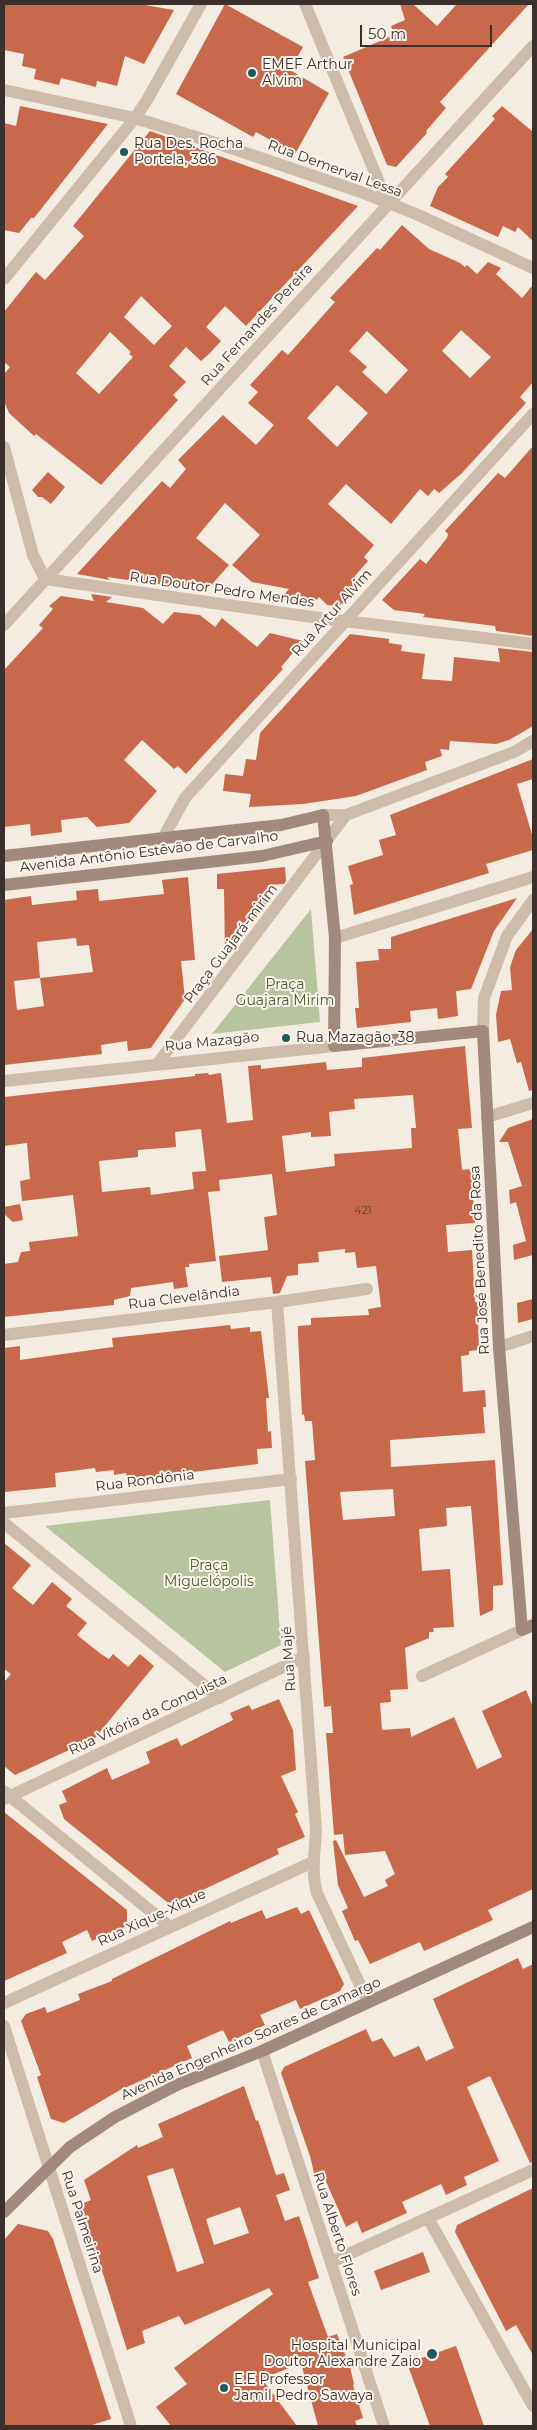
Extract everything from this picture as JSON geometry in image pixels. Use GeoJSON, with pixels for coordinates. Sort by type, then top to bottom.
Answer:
{"type":"FeatureCollection","features":[{"type":"Feature","properties":{"kind":"street"},"geometry":{"type":"LineString","coordinates":[[4,279],[135,118],[147,100],[200,4]]}},
{"type":"Feature","properties":{"kind":"street"},"geometry":{"type":"LineString","coordinates":[[305,4],[388,204]]}},
{"type":"Feature","properties":{"kind":"street","name":"Rua Fernandes Pereira"},"geometry":{"type":"LineString","coordinates":[[4,624],[533,46]]}},
{"type":"Feature","properties":{"kind":"street","name":"Rua Demerval Lessa"},"geometry":{"type":"LineString","coordinates":[[4,90],[135,118],[228,146],[388,204],[533,268]]}},
{"type":"Feature","properties":{"kind":"street","name":"Rua Artur Alvim"},"geometry":{"type":"LineString","coordinates":[[163,838],[185,798],[533,414]]}},
{"type":"Feature","properties":{"kind":"street"},"geometry":{"type":"LineString","coordinates":[[4,448],[34,555],[45,579]]}},
{"type":"Feature","properties":{"kind":"street","name":"Rua Doutor Pedro Mendes"},"geometry":{"type":"LineString","coordinates":[[45,579],[344,621],[533,644]]}},
{"type":"Feature","properties":{"kind":"street"},"geometry":{"type":"LineString","coordinates":[[334,1046],[335,938],[323,815],[346,815],[514,752],[533,741]]}},
{"type":"Feature","properties":{"kind":"street","name":"Avenida Antônio Estêvão de Carvalho"},"geometry":{"type":"LineString","coordinates":[[4,856],[281,825],[323,815]]}},
{"type":"Feature","properties":{"kind":"street","name":"Praça Guajará-mirim"},"geometry":{"type":"LineString","coordinates":[[158,1063],[346,815]]}},
{"type":"Feature","properties":{"kind":"street","name":"Avenida Antônio Estêvão de Carvalho"},"geometry":{"type":"LineString","coordinates":[[4,885],[262,856],[327,841]]}},
{"type":"Feature","properties":{"kind":"street"},"geometry":{"type":"LineString","coordinates":[[335,938],[533,878]]}},
{"type":"Feature","properties":{"kind":"street","name":"Rua José Benedito da Rosa"},"geometry":{"type":"LineString","coordinates":[[527,1628],[499,1347],[483,1031],[484,998],[507,936],[533,900]]}},
{"type":"Feature","properties":{"kind":"street","name":"Rua Mazagão"},"geometry":{"type":"LineString","coordinates":[[4,1080],[483,1031]]}},
{"type":"Feature","properties":{"kind":"street"},"geometry":{"type":"LineString","coordinates":[[487,1117],[533,1103]]}},
{"type":"Feature","properties":{"kind":"street","name":"Rua Clevelândia"},"geometry":{"type":"LineString","coordinates":[[4,1335],[277,1302],[367,1289]]}},
{"type":"Feature","properties":{"kind":"street","name":"Rua Majé"},"geometry":{"type":"LineString","coordinates":[[277,1302],[316,1830],[313,1862],[317,1893],[368,2002]]}},
{"type":"Feature","properties":{"kind":"street"},"geometry":{"type":"LineString","coordinates":[[499,1347],[533,1336]]}},
{"type":"Feature","properties":{"kind":"street","name":"Rua Rondônia"},"geometry":{"type":"LineString","coordinates":[[4,1513],[290,1479]]}},
{"type":"Feature","properties":{"kind":"street"},"geometry":{"type":"LineString","coordinates":[[4,1523],[220,1698]]}},
{"type":"Feature","properties":{"kind":"street"},"geometry":{"type":"LineString","coordinates":[[422,1676],[527,1628]]}},
{"type":"Feature","properties":{"kind":"street","name":"Rua Vitória da Conquista"},"geometry":{"type":"LineString","coordinates":[[6,1795],[220,1698],[304,1657]]}},
{"type":"Feature","properties":{"kind":"street"},"geometry":{"type":"LineString","coordinates":[[6,1795],[169,1926]]}},
{"type":"Feature","properties":{"kind":"street","name":"Rua Xique-Xique"},"geometry":{"type":"LineString","coordinates":[[4,2003],[169,1926],[313,1862]]}},
{"type":"Feature","properties":{"kind":"street","name":"Avenida Engenheiro Soares de Camargo"},"geometry":{"type":"LineString","coordinates":[[4,2212],[70,2148],[115,2117],[179,2084],[262,2051],[533,1927]]}},
{"type":"Feature","properties":{"kind":"street","name":"Rua Palmeirina"},"geometry":{"type":"LineString","coordinates":[[4,2026],[131,2426]]}},
{"type":"Feature","properties":{"kind":"street","name":"Rua Alberto Flores"},"geometry":{"type":"LineString","coordinates":[[262,2051],[384,2426]]}},
{"type":"Feature","properties":{"kind":"street"},"geometry":{"type":"LineString","coordinates":[[331,2262],[533,2170]]}},
{"type":"Feature","properties":{"kind":"street"},"geometry":{"type":"LineString","coordinates":[[428,2218],[533,2406]]}},
{"type":"Feature","properties":{"kind":"green space","name":"Praça Guajara Mirim"},"geometry":{"type":"Polygon","coordinates":[[[311,909],[320,1022],[212,1034],[311,909]]]}},
{"type":"Feature","properties":{"kind":"green space","name":"Praça Miguelópolis"},"geometry":{"type":"Polygon","coordinates":[[[270,1500],[281,1645],[225,1672],[45,1526],[270,1500]]]}},
{"type":"Feature","properties":{"kind":"building"},"geometry":{"type":"Polygon","coordinates":[[[4,4],[139,4],[174,10],[144,64],[125,56],[117,86],[97,81],[96,87],[61,78],[59,85],[34,79],[36,69],[22,66],[24,54],[4,50],[4,4]]]}},
{"type":"Feature","properties":{"kind":"building","name":"EMEF Arthur Alvim"},"geometry":{"type":"Polygon","coordinates":[[[225,4],[303,47],[290,70],[329,93],[295,154],[256,132],[253,137],[176,94],[225,4]]]}},
{"type":"Feature","properties":{"kind":"building"},"geometry":{"type":"Polygon","coordinates":[[[400,4],[413,4],[437,26],[457,4],[529,4],[440,102],[446,108],[426,131],[427,133],[396,167],[387,165],[343,57],[394,35],[391,26],[405,20],[400,4]]]}},
{"type":"Feature","properties":{"kind":"building"},"geometry":{"type":"Polygon","coordinates":[[[20,106],[108,124],[34,218],[31,218],[19,233],[4,230],[4,123],[16,126],[20,106]]]}},
{"type":"Feature","properties":{"kind":"building"},"geometry":{"type":"Polygon","coordinates":[[[502,106],[533,132],[533,241],[518,227],[515,232],[503,226],[498,237],[430,206],[438,187],[448,177],[445,174],[495,119],[492,116],[502,106]]]}},
{"type":"Feature","properties":{"kind":"building"},"geometry":{"type":"Polygon","coordinates":[[[150,131],[358,206],[246,326],[225,306],[206,327],[221,341],[209,354],[201,361],[186,347],[169,366],[186,382],[173,395],[178,400],[101,485],[36,434],[34,436],[9,413],[4,401],[4,374],[10,367],[4,362],[4,312],[36,272],[45,280],[84,236],[73,226],[150,131]],[[141,296],[124,317],[154,345],[172,326],[141,296]],[[110,332],[76,373],[99,394],[133,357],[129,354],[131,352],[110,332]]]}},
{"type":"Feature","properties":{"kind":"building"},"geometry":{"type":"Polygon","coordinates":[[[402,225],[429,249],[465,267],[467,265],[477,274],[488,262],[501,268],[496,274],[522,298],[533,285],[533,382],[520,397],[526,403],[462,473],[439,493],[434,489],[428,496],[420,489],[391,524],[346,484],[328,504],[374,545],[364,557],[368,561],[354,577],[362,584],[346,602],[337,606],[327,605],[319,597],[314,603],[280,599],[289,589],[252,582],[232,565],[260,535],[225,503],[196,538],[229,565],[206,591],[195,582],[190,587],[141,582],[133,575],[128,580],[107,577],[110,580],[77,574],[162,481],[170,488],[186,469],[178,460],[223,415],[256,445],[274,425],[248,403],[258,392],[250,385],[282,350],[288,355],[335,302],[330,298],[377,248],[380,250],[402,225]],[[461,330],[442,351],[470,378],[491,357],[461,330]],[[367,331],[349,351],[367,367],[362,372],[386,394],[408,370],[367,331]],[[337,385],[307,418],[337,447],[368,413],[337,385]]]}},
{"type":"Feature","properties":{"kind":"building"},"geometry":{"type":"Polygon","coordinates":[[[533,446],[533,636],[496,631],[495,626],[423,617],[425,614],[394,610],[382,600],[420,559],[426,564],[447,538],[448,534],[445,531],[498,473],[505,478],[533,446]]]}},
{"type":"Feature","properties":{"kind":"building"},"geometry":{"type":"Polygon","coordinates":[[[48,472],[65,487],[51,504],[42,497],[38,497],[32,490],[48,472]]]}},
{"type":"Feature","properties":{"kind":"building"},"geometry":{"type":"Polygon","coordinates":[[[91,594],[112,597],[106,602],[143,608],[163,624],[174,612],[200,615],[215,627],[222,618],[257,647],[270,633],[303,641],[281,667],[283,669],[186,774],[178,766],[174,769],[142,740],[124,760],[157,791],[129,823],[97,827],[87,817],[61,820],[62,832],[31,836],[30,824],[4,827],[4,670],[43,628],[39,625],[53,609],[49,606],[61,596],[94,601],[91,594]]]}},
{"type":"Feature","properties":{"kind":"building"},"geometry":{"type":"Polygon","coordinates":[[[350,634],[389,639],[389,643],[402,645],[401,651],[425,654],[422,679],[452,681],[454,657],[500,662],[498,648],[533,652],[533,726],[509,740],[496,744],[450,741],[449,750],[440,749],[442,756],[425,762],[427,770],[356,796],[303,804],[249,807],[251,794],[223,791],[225,774],[243,776],[246,759],[256,760],[260,733],[350,634]]]}},
{"type":"Feature","properties":{"kind":"building"},"geometry":{"type":"Polygon","coordinates":[[[533,759],[533,779],[517,784],[533,838],[533,850],[486,864],[489,873],[354,915],[350,885],[353,884],[348,866],[383,855],[379,840],[396,835],[390,815],[533,759]]]}},
{"type":"Feature","properties":{"kind":"building"},"geometry":{"type":"Polygon","coordinates":[[[285,867],[286,881],[284,884],[268,885],[267,903],[252,922],[239,923],[239,939],[225,957],[224,889],[217,889],[217,874],[285,867]]]}},
{"type":"Feature","properties":{"kind":"building"},"geometry":{"type":"Polygon","coordinates":[[[188,877],[195,960],[181,961],[185,999],[151,1048],[128,1051],[127,1041],[101,1045],[102,1054],[4,1065],[4,900],[31,896],[32,905],[77,900],[76,891],[98,889],[99,901],[164,894],[162,880],[188,877]],[[76,938],[37,942],[40,978],[93,972],[89,945],[77,946],[76,938]],[[40,978],[14,981],[17,1010],[44,1006],[40,978]]]}},
{"type":"Feature","properties":{"kind":"building"},"geometry":{"type":"Polygon","coordinates":[[[517,898],[494,931],[471,989],[456,991],[458,1016],[438,1019],[437,1008],[410,1011],[411,1022],[357,1028],[355,1008],[359,1008],[356,962],[379,960],[378,949],[391,949],[391,937],[517,898]]]}},
{"type":"Feature","properties":{"kind":"building"},"geometry":{"type":"Polygon","coordinates":[[[533,929],[533,1090],[529,1091],[521,1062],[517,1063],[510,1039],[498,1042],[496,1015],[501,991],[512,990],[510,967],[516,950],[533,929]]]}},
{"type":"Feature","properties":{"kind":"building"},"geometry":{"type":"Polygon","coordinates":[[[465,1046],[472,1128],[458,1129],[462,1170],[471,1169],[475,1223],[446,1225],[448,1252],[472,1250],[475,1302],[485,1302],[486,1317],[478,1318],[479,1350],[469,1351],[469,1355],[461,1356],[463,1392],[485,1390],[486,1407],[483,1407],[485,1433],[390,1440],[391,1467],[495,1460],[503,1585],[493,1586],[493,1610],[480,1616],[471,1506],[446,1508],[447,1526],[419,1529],[422,1571],[450,1569],[454,1627],[433,1628],[434,1632],[429,1632],[429,1638],[405,1648],[408,1689],[390,1690],[391,1702],[380,1703],[382,1730],[410,1728],[411,1737],[454,1717],[477,1769],[502,1757],[482,1711],[526,1690],[533,1707],[533,1889],[488,1910],[493,1920],[424,1951],[420,1942],[370,1964],[358,1940],[355,1941],[342,1911],[348,1908],[338,1885],[333,1841],[336,1840],[364,1897],[388,1886],[385,1880],[395,1874],[385,1851],[345,1855],[343,1834],[334,1835],[326,1733],[333,1733],[331,1706],[324,1707],[305,1461],[315,1460],[312,1421],[305,1421],[304,1414],[302,1415],[298,1326],[311,1325],[311,1318],[369,1315],[368,1309],[381,1307],[376,1266],[357,1268],[355,1252],[345,1253],[345,1249],[318,1252],[319,1262],[298,1264],[298,1275],[287,1276],[280,1293],[273,1294],[271,1277],[222,1282],[219,1256],[268,1250],[264,1217],[277,1215],[272,1174],[219,1180],[220,1191],[208,1192],[216,1261],[189,1264],[189,1267],[185,1267],[188,1287],[174,1289],[173,1282],[131,1288],[130,1296],[114,1300],[114,1305],[4,1317],[4,1264],[18,1262],[21,1252],[30,1251],[29,1242],[78,1236],[73,1195],[22,1201],[20,1181],[30,1179],[27,1143],[4,1146],[4,1097],[195,1076],[195,1074],[208,1073],[209,1075],[221,1073],[227,1123],[253,1120],[248,1066],[261,1065],[261,1069],[326,1062],[327,1070],[362,1067],[362,1058],[465,1046]],[[413,1095],[354,1099],[355,1109],[329,1112],[331,1136],[311,1137],[311,1132],[282,1136],[286,1172],[335,1166],[334,1154],[412,1148],[411,1128],[416,1128],[413,1095]],[[201,1129],[175,1132],[176,1147],[138,1150],[138,1157],[99,1161],[102,1192],[150,1187],[151,1195],[194,1189],[192,1172],[206,1171],[201,1129]],[[393,1489],[340,1492],[343,1520],[395,1516],[393,1489]]]}},
{"type":"Feature","properties":{"kind":"building"},"geometry":{"type":"Polygon","coordinates":[[[533,1119],[533,1255],[514,1260],[513,1245],[526,1241],[516,1202],[510,1204],[509,1190],[522,1186],[508,1142],[499,1142],[508,1128],[533,1119]]]}},
{"type":"Feature","properties":{"kind":"building"},"geometry":{"type":"Polygon","coordinates":[[[20,1204],[23,1220],[13,1222],[4,1214],[4,1207],[20,1204]]]}},
{"type":"Feature","properties":{"kind":"building"},"geometry":{"type":"Polygon","coordinates":[[[533,1299],[533,1319],[518,1323],[517,1303],[533,1299]]]}},
{"type":"Feature","properties":{"kind":"building"},"geometry":{"type":"Polygon","coordinates":[[[230,1325],[231,1329],[250,1327],[250,1332],[261,1331],[269,1398],[266,1398],[268,1432],[271,1431],[272,1448],[257,1449],[258,1464],[127,1480],[126,1473],[114,1475],[114,1470],[96,1472],[95,1468],[55,1473],[56,1487],[4,1492],[4,1348],[20,1346],[20,1360],[113,1347],[112,1338],[230,1325]]]}},
{"type":"Feature","properties":{"kind":"building"},"geometry":{"type":"Polygon","coordinates":[[[4,1543],[31,1565],[12,1588],[33,1605],[52,1582],[72,1599],[66,1606],[87,1623],[77,1635],[101,1654],[109,1659],[113,1654],[128,1667],[140,1654],[154,1666],[95,1738],[15,1775],[4,1766],[4,1682],[11,1674],[4,1669],[4,1543]]]}},
{"type":"Feature","properties":{"kind":"building"},"geometry":{"type":"Polygon","coordinates":[[[279,1699],[293,1730],[296,1770],[281,1776],[298,1812],[295,1814],[305,1837],[277,1849],[279,1854],[175,1903],[167,1902],[64,1819],[59,1805],[67,1802],[62,1791],[107,1768],[112,1780],[150,1763],[146,1752],[177,1738],[181,1746],[233,1720],[230,1713],[249,1705],[252,1710],[279,1699]]]}},
{"type":"Feature","properties":{"kind":"building"},"geometry":{"type":"Polygon","coordinates":[[[4,1812],[127,1910],[127,1926],[92,1941],[87,1930],[62,1942],[67,1953],[4,1981],[4,1812]]]}},
{"type":"Feature","properties":{"kind":"building"},"geometry":{"type":"Polygon","coordinates":[[[297,1907],[301,1914],[309,1910],[344,1984],[340,1991],[300,2009],[296,2000],[260,2015],[265,2025],[229,2042],[223,2030],[211,2035],[187,2046],[192,2058],[120,2090],[64,2123],[51,2119],[37,2077],[41,2075],[21,2021],[26,2014],[45,2007],[47,2013],[80,2000],[78,1994],[112,1981],[112,1979],[230,1921],[231,1923],[262,1910],[266,1919],[297,1907]]]}},
{"type":"Feature","properties":{"kind":"building"},"geometry":{"type":"Polygon","coordinates":[[[518,1958],[523,1969],[533,1964],[533,2162],[530,2163],[490,2076],[467,2087],[499,2161],[464,2177],[467,2185],[446,2195],[441,2184],[402,2202],[407,2213],[362,2233],[357,2221],[346,2227],[324,2177],[316,2181],[310,2156],[281,2073],[284,2067],[366,2029],[372,2042],[382,2038],[394,2057],[419,2046],[426,2061],[454,2048],[433,1999],[518,1958]]]}},
{"type":"Feature","properties":{"kind":"building"},"geometry":{"type":"Polygon","coordinates":[[[244,2086],[256,2121],[258,2120],[276,2175],[284,2173],[290,2190],[276,2195],[285,2221],[299,2216],[319,2278],[308,2282],[328,2337],[337,2334],[350,2367],[353,2385],[363,2418],[355,2421],[357,2426],[318,2426],[301,2363],[262,2379],[297,2426],[171,2426],[156,2407],[187,2384],[174,2368],[273,2294],[269,2288],[185,2325],[179,2316],[142,2331],[145,2343],[127,2350],[81,2204],[91,2200],[84,2180],[137,2145],[138,2148],[163,2137],[158,2124],[244,2086]],[[173,2168],[147,2176],[177,2272],[204,2263],[173,2168]],[[240,2207],[206,2219],[214,2245],[249,2233],[240,2207]]]}},
{"type":"Feature","properties":{"kind":"building"},"geometry":{"type":"Polygon","coordinates":[[[533,2188],[533,2355],[516,2325],[506,2331],[455,2232],[457,2225],[533,2188]]]}},
{"type":"Feature","properties":{"kind":"building"},"geometry":{"type":"Polygon","coordinates":[[[18,2224],[48,2231],[53,2239],[111,2419],[89,2426],[4,2426],[4,2240],[18,2224]]]}},
{"type":"Feature","properties":{"kind":"building"},"geometry":{"type":"Polygon","coordinates":[[[423,2252],[430,2272],[381,2290],[374,2271],[423,2252]]]}},
{"type":"Feature","properties":{"kind":"building"},"geometry":{"type":"Polygon","coordinates":[[[456,2346],[484,2426],[430,2426],[407,2363],[456,2346]]]}},
{"type":"Feature","properties":{"kind":"place","name":"EMEF Arthur Alvim"},"geometry":{"type":"Point","coordinates":[252,73]}},
{"type":"Feature","properties":{"kind":"place","name":"Rua Des. Rocha Portela, 386"},"geometry":{"type":"Point","coordinates":[124,152]}},
{"type":"Feature","properties":{"kind":"place","name":"Rua Mazagão, 38"},"geometry":{"type":"Point","coordinates":[286,1038]}},
{"type":"Feature","properties":{"kind":"place","name":"Hospital Municipal Doutor Alexandre Zaio"},"geometry":{"type":"Point","coordinates":[432,2354]}},
{"type":"Feature","properties":{"kind":"place","name":"E.E Professor Jamil Pedro Sawaya"},"geometry":{"type":"Point","coordinates":[224,2388]}}]}
